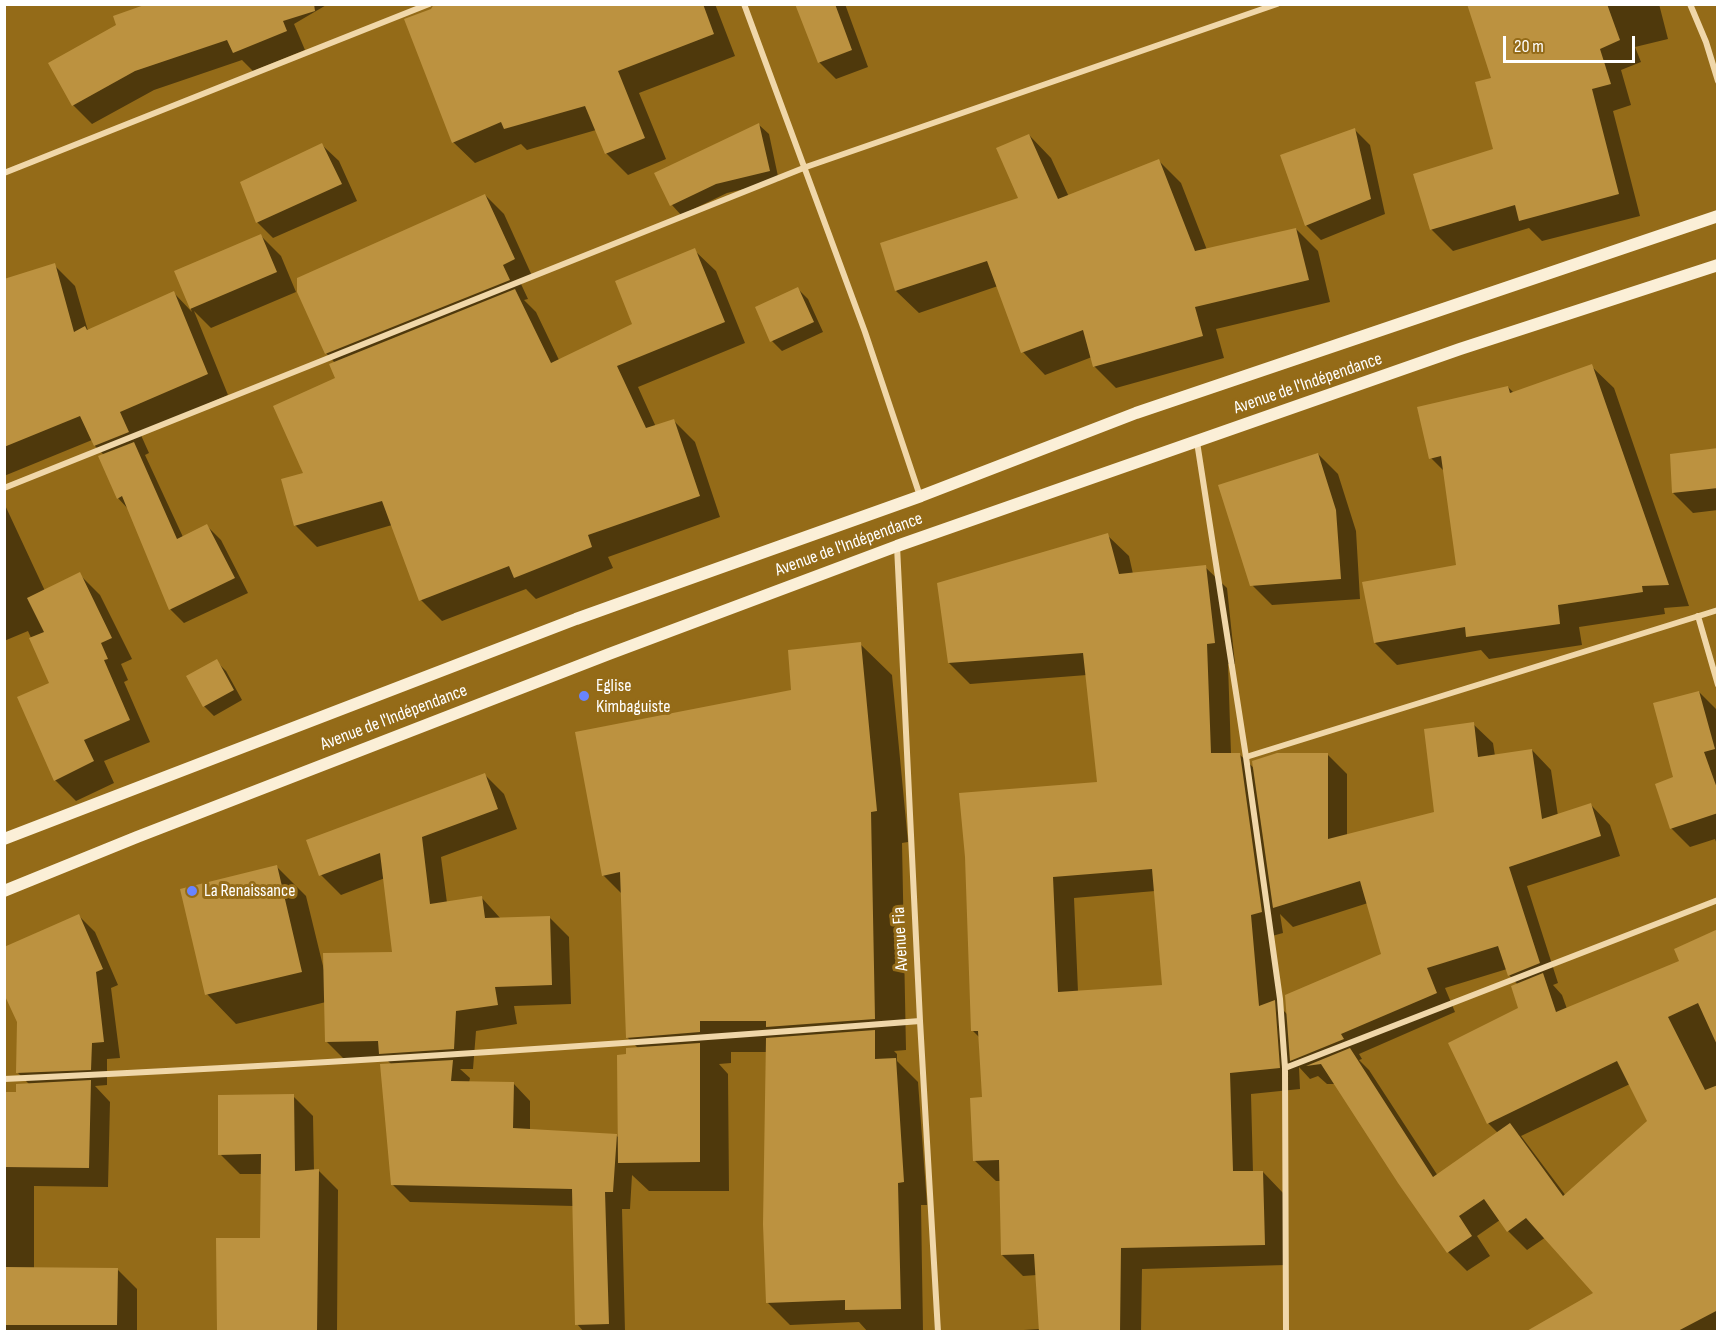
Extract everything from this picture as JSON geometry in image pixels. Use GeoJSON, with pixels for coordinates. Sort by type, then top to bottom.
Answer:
{"type":"FeatureCollection","features":[{"type":"Feature","properties":{"kind":"street"},"geometry":{"type":"LineString","coordinates":[[4,173],[429,4]]}},
{"type":"Feature","properties":{"kind":"street"},"geometry":{"type":"LineString","coordinates":[[744,4],[806,167],[921,496]]}},
{"type":"Feature","properties":{"kind":"street"},"geometry":{"type":"LineString","coordinates":[[4,488],[806,167],[1277,4]]}},
{"type":"Feature","properties":{"kind":"street"},"geometry":{"type":"LineString","coordinates":[[1690,4],[1706,42],[1718,81]]}},
{"type":"Feature","properties":{"kind":"street","name":"Avenue de l'Indépendance"},"geometry":{"type":"LineString","coordinates":[[4,839],[576,619],[921,496],[1136,413],[1718,216]]}},
{"type":"Feature","properties":{"kind":"street","name":"Avenue de l'Indépendance"},"geometry":{"type":"LineString","coordinates":[[4,891],[609,654],[897,546],[1460,350],[1718,265]]}},
{"type":"Feature","properties":{"kind":"street"},"geometry":{"type":"LineString","coordinates":[[1197,442],[1246,757],[1280,999],[1286,1068],[1286,1332]]}},
{"type":"Feature","properties":{"kind":"street","name":"Avenue Fia"},"geometry":{"type":"LineString","coordinates":[[897,546],[938,1332]]}},
{"type":"Feature","properties":{"kind":"street"},"geometry":{"type":"LineString","coordinates":[[1246,757],[1718,610]]}},
{"type":"Feature","properties":{"kind":"street"},"geometry":{"type":"LineString","coordinates":[[1698,616],[1718,685]]}},
{"type":"Feature","properties":{"kind":"street"},"geometry":{"type":"LineString","coordinates":[[1286,1068],[1718,900]]}},
{"type":"Feature","properties":{"kind":"street"},"geometry":{"type":"LineString","coordinates":[[4,1079],[214,1069],[635,1043],[920,1021]]}},
{"type":"Feature","properties":{"kind":"building"},"geometry":{"type":"Polygon","coordinates":[[[147,4],[314,4],[315,11],[283,21],[287,31],[233,53],[227,40],[135,71],[72,106],[48,63],[116,25],[113,16],[147,4]]]}},
{"type":"Feature","properties":{"kind":"building"},"geometry":{"type":"Polygon","coordinates":[[[434,4],[703,4],[714,34],[618,71],[645,138],[605,154],[585,106],[504,129],[501,122],[452,143],[404,19],[431,9],[434,4]]]}},
{"type":"Feature","properties":{"kind":"building"},"geometry":{"type":"Polygon","coordinates":[[[795,4],[835,4],[852,50],[818,63],[795,4]]]}},
{"type":"Feature","properties":{"kind":"building"},"geometry":{"type":"Polygon","coordinates":[[[1467,4],[1607,4],[1620,40],[1600,49],[1611,84],[1592,89],[1619,194],[1519,221],[1515,205],[1430,230],[1413,174],[1493,149],[1475,82],[1491,78],[1467,4]]]}},
{"type":"Feature","properties":{"kind":"building"},"geometry":{"type":"Polygon","coordinates":[[[759,123],[770,171],[716,184],[670,206],[654,173],[759,123]]]}},
{"type":"Feature","properties":{"kind":"building"},"geometry":{"type":"Polygon","coordinates":[[[1355,128],[1371,199],[1305,226],[1280,155],[1355,128]]]}},
{"type":"Feature","properties":{"kind":"building"},"geometry":{"type":"Polygon","coordinates":[[[1029,134],[1058,199],[1159,159],[1195,251],[1296,228],[1309,280],[1195,307],[1203,336],[1093,367],[1083,330],[1021,353],[987,261],[895,291],[880,243],[1018,198],[996,148],[1029,134]]]}},
{"type":"Feature","properties":{"kind":"building"},"geometry":{"type":"Polygon","coordinates":[[[322,143],[342,184],[256,223],[240,182],[322,143]]]}},
{"type":"Feature","properties":{"kind":"building"},"geometry":{"type":"Polygon","coordinates":[[[485,194],[515,259],[503,265],[510,280],[325,354],[297,292],[297,278],[485,194]]]}},
{"type":"Feature","properties":{"kind":"building"},"geometry":{"type":"Polygon","coordinates":[[[261,234],[277,272],[190,309],[174,271],[261,234]]]}},
{"type":"Feature","properties":{"kind":"building"},"geometry":{"type":"Polygon","coordinates":[[[695,248],[725,322],[617,366],[646,428],[674,419],[700,496],[588,535],[592,547],[514,578],[509,566],[419,601],[382,501],[294,526],[281,479],[303,473],[273,406],[335,378],[329,364],[515,289],[551,363],[632,324],[615,281],[695,248]]]}},
{"type":"Feature","properties":{"kind":"building"},"geometry":{"type":"Polygon","coordinates":[[[55,263],[74,332],[85,326],[87,330],[174,291],[208,374],[120,412],[129,432],[94,446],[80,416],[4,447],[4,279],[55,263]]]}},
{"type":"Feature","properties":{"kind":"building"},"geometry":{"type":"Polygon","coordinates":[[[798,287],[814,322],[770,342],[755,307],[798,287]]]}},
{"type":"Feature","properties":{"kind":"building"},"geometry":{"type":"Polygon","coordinates":[[[1592,364],[1669,585],[1642,586],[1643,592],[1558,605],[1560,624],[1466,637],[1465,627],[1374,643],[1362,582],[1456,565],[1441,456],[1429,459],[1417,407],[1508,386],[1510,393],[1592,364]]]}},
{"type":"Feature","properties":{"kind":"building"},"geometry":{"type":"Polygon","coordinates":[[[134,442],[177,539],[207,524],[235,578],[169,610],[122,496],[117,499],[98,456],[134,442]]]}},
{"type":"Feature","properties":{"kind":"building"},"geometry":{"type":"Polygon","coordinates":[[[1718,448],[1718,488],[1672,493],[1670,454],[1718,448]]]}},
{"type":"Feature","properties":{"kind":"building"},"geometry":{"type":"Polygon","coordinates":[[[1318,453],[1336,510],[1341,579],[1250,586],[1218,485],[1318,453]]]}},
{"type":"Feature","properties":{"kind":"building"},"geometry":{"type":"Polygon","coordinates":[[[1108,533],[1119,574],[1206,565],[1215,643],[1207,644],[1211,753],[1240,753],[1262,912],[1251,915],[1259,1006],[1275,1000],[1280,1068],[1230,1073],[1233,1171],[1263,1171],[1265,1245],[1121,1248],[1120,1332],[1039,1332],[1034,1254],[1001,1255],[999,1160],[973,1161],[970,1098],[982,1097],[978,1031],[971,1031],[965,857],[959,793],[1097,782],[1083,653],[948,663],[937,583],[1108,533]],[[1152,869],[1053,877],[1058,992],[1162,985],[1152,869]]]}},
{"type":"Feature","properties":{"kind":"building"},"geometry":{"type":"Polygon","coordinates":[[[80,572],[112,638],[101,643],[108,659],[104,660],[130,720],[84,740],[94,761],[54,781],[17,697],[49,683],[29,638],[44,632],[27,598],[80,572]]]}},
{"type":"Feature","properties":{"kind":"building"},"geometry":{"type":"Polygon","coordinates":[[[861,642],[877,811],[871,812],[875,1019],[766,1027],[766,1021],[700,1021],[700,1032],[626,1038],[620,872],[602,876],[575,732],[791,690],[788,650],[861,642]]]}},
{"type":"Feature","properties":{"kind":"building"},"geometry":{"type":"Polygon","coordinates":[[[217,659],[234,690],[203,707],[186,676],[217,659]]]}},
{"type":"Feature","properties":{"kind":"building"},"geometry":{"type":"Polygon","coordinates":[[[1699,691],[1715,749],[1704,752],[1718,791],[1718,813],[1670,829],[1655,784],[1673,777],[1653,703],[1699,691]]]}},
{"type":"Feature","properties":{"kind":"building"},"geometry":{"type":"Polygon","coordinates":[[[1474,722],[1478,757],[1532,749],[1542,819],[1591,803],[1601,836],[1509,867],[1540,963],[1508,976],[1498,946],[1427,968],[1437,993],[1341,1034],[1344,1039],[1290,1061],[1285,995],[1381,954],[1360,881],[1273,908],[1252,761],[1277,753],[1328,753],[1328,839],[1434,812],[1424,729],[1474,722]]]}},
{"type":"Feature","properties":{"kind":"building"},"geometry":{"type":"Polygon","coordinates":[[[485,773],[498,809],[422,837],[430,904],[482,896],[485,918],[550,916],[552,985],[495,987],[498,1005],[456,1011],[454,1049],[379,1054],[378,1041],[325,1042],[323,953],[392,952],[380,853],[319,876],[306,840],[485,773]]]}},
{"type":"Feature","properties":{"kind":"building"},"geometry":{"type":"Polygon","coordinates":[[[277,865],[302,972],[205,995],[180,889],[277,865]]]}},
{"type":"Feature","properties":{"kind":"building"},"geometry":{"type":"Polygon","coordinates":[[[79,914],[103,969],[96,972],[104,1042],[92,1043],[91,1070],[16,1073],[17,1022],[4,994],[4,947],[79,914]]]}},
{"type":"Feature","properties":{"kind":"building"},"geometry":{"type":"Polygon","coordinates":[[[1718,929],[1718,1047],[1698,1003],[1668,1017],[1705,1090],[1718,1085],[1718,1310],[1676,1332],[1525,1332],[1593,1293],[1526,1218],[1507,1232],[1484,1199],[1459,1216],[1472,1236],[1447,1253],[1398,1183],[1321,1064],[1306,1066],[1350,1048],[1433,1177],[1510,1123],[1563,1196],[1647,1121],[1617,1061],[1487,1124],[1448,1043],[1518,1008],[1511,986],[1543,973],[1556,1012],[1679,961],[1674,949],[1718,929]]]}},
{"type":"Feature","properties":{"kind":"building"},"geometry":{"type":"Polygon","coordinates":[[[875,1030],[875,1059],[896,1058],[904,1182],[898,1183],[901,1309],[845,1310],[845,1300],[766,1303],[763,1224],[766,1038],[875,1030]]]}},
{"type":"Feature","properties":{"kind":"building"},"geometry":{"type":"Polygon","coordinates":[[[700,1043],[700,1162],[618,1163],[617,1055],[626,1054],[626,1048],[700,1043]]]}},
{"type":"Feature","properties":{"kind":"building"},"geometry":{"type":"Polygon","coordinates":[[[453,1060],[451,1081],[514,1082],[513,1128],[617,1134],[613,1192],[605,1192],[609,1324],[575,1325],[572,1189],[391,1185],[380,1064],[453,1060]]]}},
{"type":"Feature","properties":{"kind":"building"},"geometry":{"type":"Polygon","coordinates":[[[91,1080],[89,1168],[4,1167],[4,1092],[16,1092],[16,1084],[91,1080]]]}},
{"type":"Feature","properties":{"kind":"building"},"geometry":{"type":"Polygon","coordinates":[[[294,1094],[295,1171],[319,1169],[317,1332],[217,1332],[216,1238],[260,1238],[261,1154],[218,1155],[218,1095],[294,1094]]]}},
{"type":"Feature","properties":{"kind":"building"},"geometry":{"type":"Polygon","coordinates":[[[4,1267],[118,1268],[117,1325],[4,1325],[4,1267]]]}},
{"type":"Feature","properties":{"kind":"place","name":"Eglise Kimbaguiste"},"geometry":{"type":"Point","coordinates":[584,696]}},
{"type":"Feature","properties":{"kind":"place","name":"La Renaissance"},"geometry":{"type":"Point","coordinates":[192,891]}}]}
